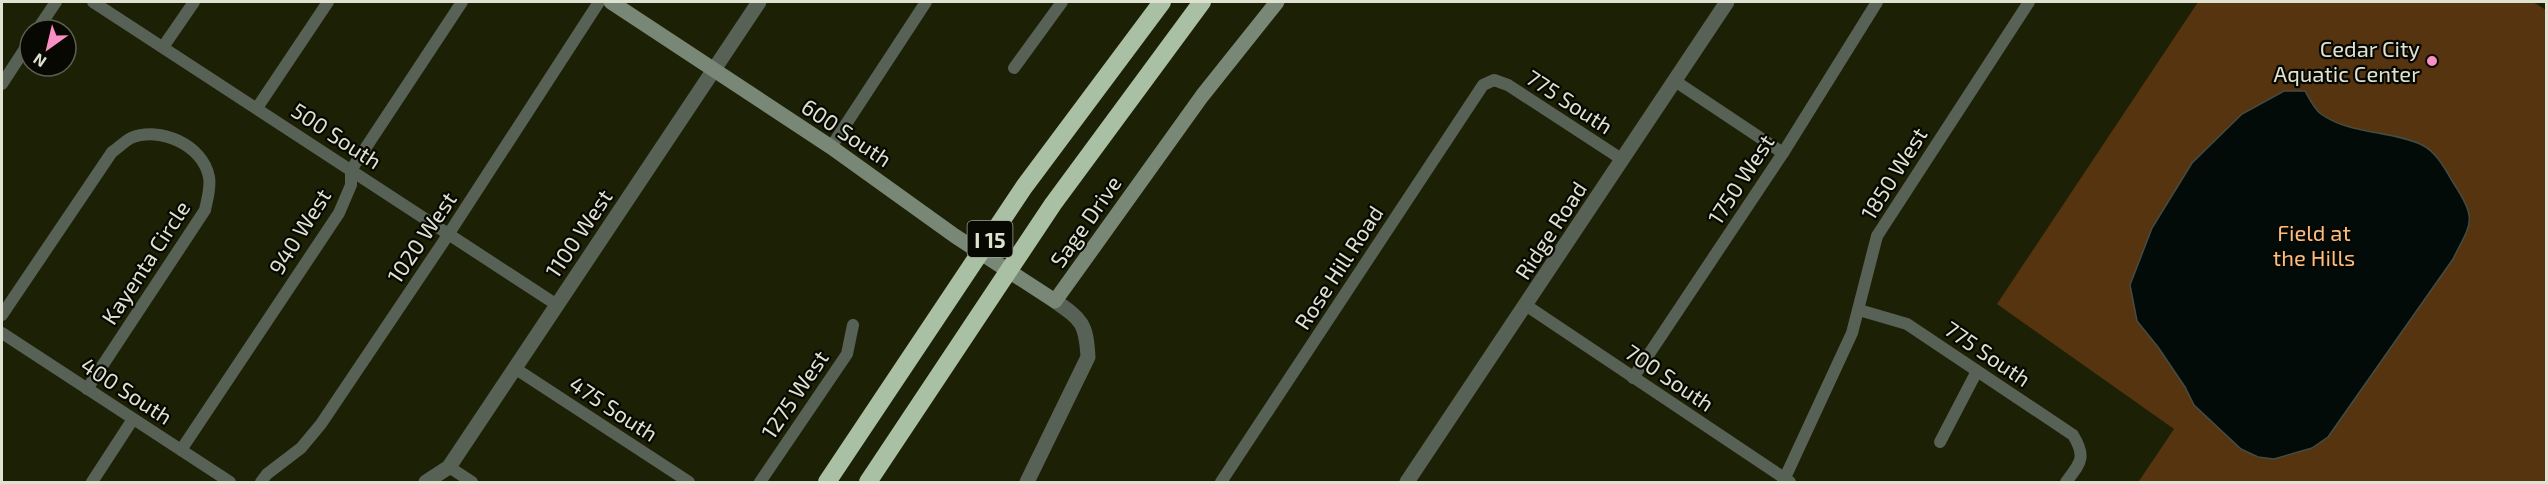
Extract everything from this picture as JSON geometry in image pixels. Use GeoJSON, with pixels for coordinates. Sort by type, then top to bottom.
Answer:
{"type":"FeatureCollection","features":[{"type":"Feature","properties":{"kind":"highway","name":"I 15"},"geometry":{"type":"LineString","coordinates":[[827,483],[1024,187],[1162,2]]}},
{"type":"Feature","properties":{"kind":"highway","name":"I 15"},"geometry":{"type":"LineString","coordinates":[[868,483],[1053,204],[1202,2]]}},
{"type":"Feature","properties":{"kind":"main road","name":"600 South"},"geometry":{"type":"LineString","coordinates":[[611,2],[831,147],[955,236],[1055,302]]}},
{"type":"Feature","properties":{"kind":"main road","name":"Sage Drive"},"geometry":{"type":"LineString","coordinates":[[1055,302],[1202,96],[1277,2]]}},
{"type":"Feature","properties":{"kind":"street"},"geometry":{"type":"LineString","coordinates":[[45,18],[56,2]]}},
{"type":"Feature","properties":{"kind":"street","name":"500 South"},"geometry":{"type":"LineString","coordinates":[[93,2],[557,305]]}},
{"type":"Feature","properties":{"kind":"street"},"geometry":{"type":"LineString","coordinates":[[163,47],[194,2]]}},
{"type":"Feature","properties":{"kind":"street"},"geometry":{"type":"LineString","coordinates":[[257,108],[328,2]]}},
{"type":"Feature","properties":{"kind":"street","name":"940 West"},"geometry":{"type":"LineString","coordinates":[[181,450],[339,213],[351,185],[351,170],[462,2]]}},
{"type":"Feature","properties":{"kind":"street","name":"1020 West"},"geometry":{"type":"LineString","coordinates":[[261,483],[267,474],[301,448],[321,424],[448,235],[599,2]]}},
{"type":"Feature","properties":{"kind":"street","name":"1100 West"},"geometry":{"type":"LineString","coordinates":[[426,483],[449,467],[759,2]]}},
{"type":"Feature","properties":{"kind":"street"},"geometry":{"type":"LineString","coordinates":[[831,147],[926,2]]}},
{"type":"Feature","properties":{"kind":"street"},"geometry":{"type":"LineString","coordinates":[[1014,68],[1062,2]]}},
{"type":"Feature","properties":{"kind":"street","name":"Ridge Road"},"geometry":{"type":"LineString","coordinates":[[1407,483],[1527,306],[1727,2]]}},
{"type":"Feature","properties":{"kind":"street","name":"1750 West"},"geometry":{"type":"LineString","coordinates":[[1633,378],[1783,153],[1877,2]]}},
{"type":"Feature","properties":{"kind":"street","name":"1850 West"},"geometry":{"type":"LineString","coordinates":[[1786,481],[1852,333],[1877,236],[2026,3]]}},
{"type":"Feature","properties":{"kind":"street"},"geometry":{"type":"LineString","coordinates":[[2,84],[18,59]]}},
{"type":"Feature","properties":{"kind":"street","name":"775 South"},"geometry":{"type":"LineString","coordinates":[[1494,80],[1508,85],[1623,160]]}},
{"type":"Feature","properties":{"kind":"street","name":"Rose Hill Road"},"geometry":{"type":"LineString","coordinates":[[1221,483],[1483,85],[1494,80]]}},
{"type":"Feature","properties":{"kind":"street"},"geometry":{"type":"LineString","coordinates":[[1675,81],[1783,153]]}},
{"type":"Feature","properties":{"kind":"street","name":"Kayenta Circle"},"geometry":{"type":"LineString","coordinates":[[2,315],[112,152],[131,138],[152,135],[172,137],[189,148],[201,161],[209,177],[205,210],[87,389]]}},
{"type":"Feature","properties":{"kind":"street","name":"Sage Drive"},"geometry":{"type":"LineString","coordinates":[[1027,483],[1088,357],[1087,335],[1079,318],[1055,302]]}},
{"type":"Feature","properties":{"kind":"street","name":"700 South"},"geometry":{"type":"LineString","coordinates":[[1527,306],[1786,481]]}},
{"type":"Feature","properties":{"kind":"street","name":"775 South"},"geometry":{"type":"LineString","coordinates":[[1859,310],[1907,324],[2073,435],[2082,449],[2081,460],[2066,483]]}},
{"type":"Feature","properties":{"kind":"street","name":"1275 West"},"geometry":{"type":"LineString","coordinates":[[760,483],[847,354],[853,325]]}},
{"type":"Feature","properties":{"kind":"street","name":"400 South"},"geometry":{"type":"LineString","coordinates":[[2,333],[230,483]]}},
{"type":"Feature","properties":{"kind":"street","name":"475 South"},"geometry":{"type":"LineString","coordinates":[[516,369],[689,483]]}},
{"type":"Feature","properties":{"kind":"street"},"geometry":{"type":"LineString","coordinates":[[1940,442],[1977,371]]}},
{"type":"Feature","properties":{"kind":"street"},"geometry":{"type":"LineString","coordinates":[[92,483],[133,419]]}},
{"type":"Feature","properties":{"kind":"street"},"geometry":{"type":"LineString","coordinates":[[449,467],[472,483]]}},
{"type":"Feature","properties":{"kind":"green space","name":"Field at the Hills"},"geometry":{"type":"Polygon","coordinates":[[[2198,2],[2533,2],[2546,10],[2546,482],[2141,482],[2139,481],[2174,429],[1997,304],[2198,2]]]}},
{"type":"Feature","properties":{"kind":"shaded area"},"geometry":{"type":"Polygon","coordinates":[[[2284,91],[2305,91],[2318,112],[2332,121],[2410,140],[2427,148],[2441,162],[2462,196],[2469,214],[2469,222],[2468,229],[2453,259],[2328,437],[2312,448],[2274,459],[2258,457],[2241,449],[2194,405],[2185,387],[2158,347],[2137,321],[2130,285],[2152,228],[2192,163],[2242,114],[2284,91]]]}},
{"type":"Feature","properties":{"kind":"place","name":"Cedar City Aquatic Center"},"geometry":{"type":"Point","coordinates":[2432,61]}}]}
